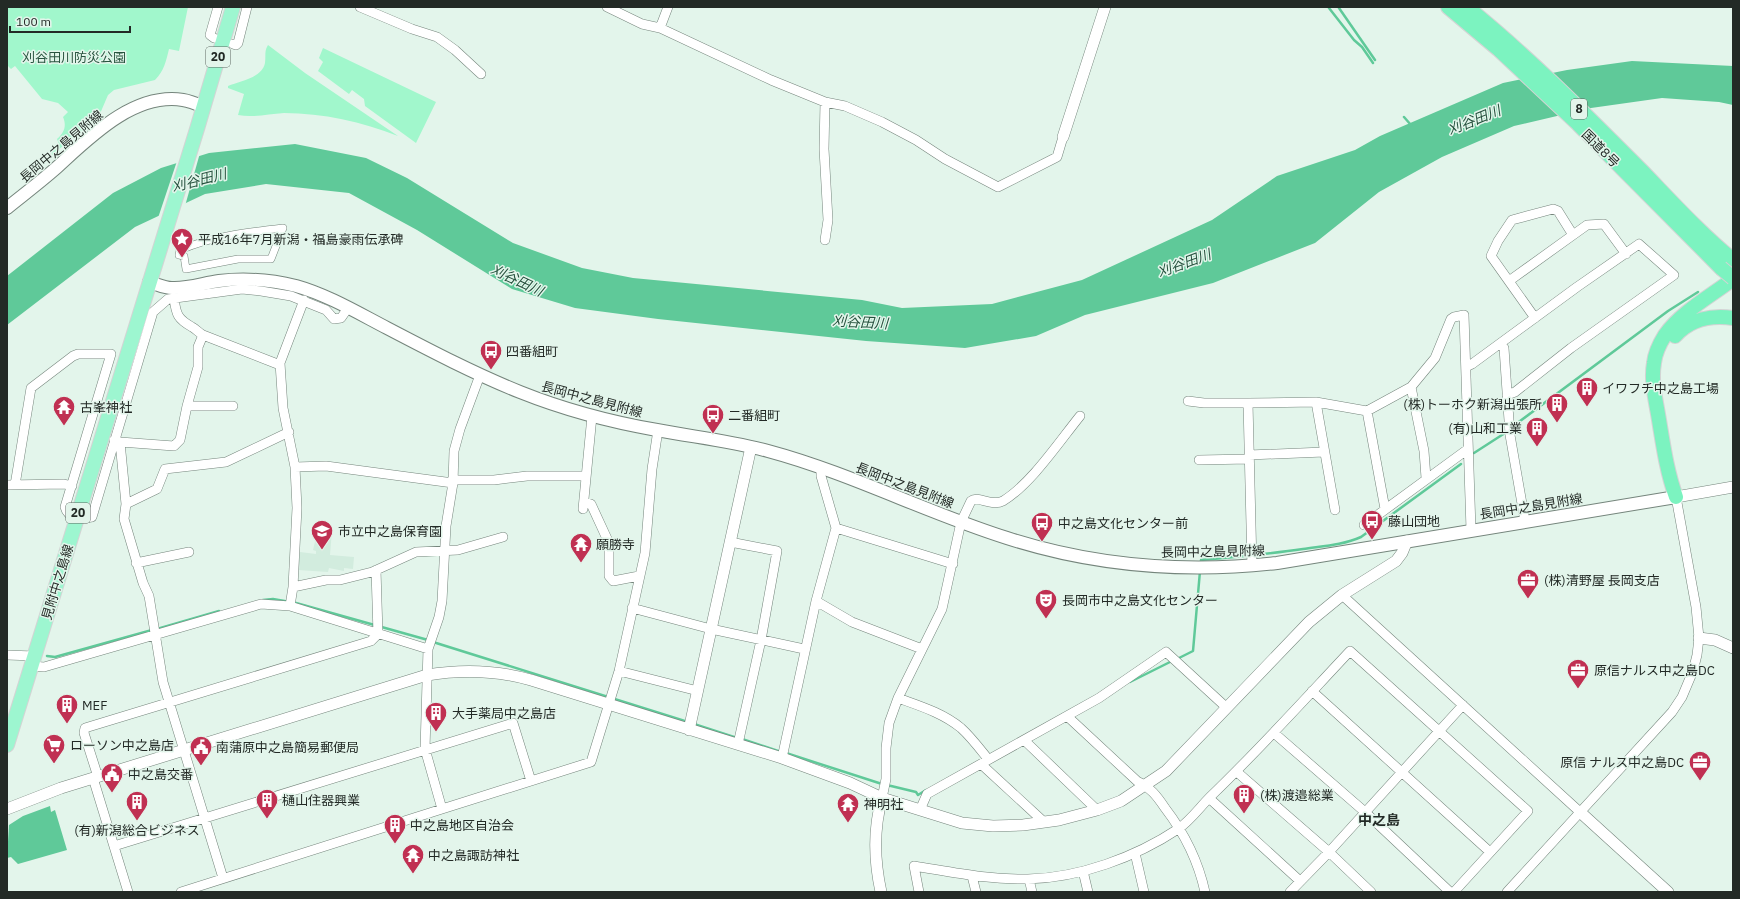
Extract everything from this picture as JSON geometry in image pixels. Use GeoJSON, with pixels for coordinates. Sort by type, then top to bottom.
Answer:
{"type":"FeatureCollection","features":[{"type":"Feature","properties":{"kind":"highway","name":"国道8号"},"geometry":{"type":"LineString","coordinates":[[1448,7],[1498,49],[1578,124],[1626,174],[1730,265]]}},
{"type":"Feature","properties":{"kind":"highway","name":"国道8号"},"geometry":{"type":"LineString","coordinates":[[1467,7],[1513,46],[1643,173],[1730,265],[1733,278]]}},
{"type":"Feature","properties":{"kind":"highway"},"geometry":{"type":"LineString","coordinates":[[1676,497],[1667,472],[1654,382],[1654,363],[1658,348],[1666,334],[1689,312],[1733,278]]}},
{"type":"Feature","properties":{"kind":"highway"},"geometry":{"type":"LineString","coordinates":[[1676,497],[1674,472],[1659,373],[1662,358],[1673,338],[1689,325],[1707,318],[1733,318]]}},
{"type":"Feature","properties":{"kind":"main road","name":"20"},"geometry":{"type":"LineString","coordinates":[[149,282],[204,107],[233,7]]}},
{"type":"Feature","properties":{"kind":"main road","name":"長岡中之島見附線"},"geometry":{"type":"LineString","coordinates":[[7,208],[47,176],[108,123],[139,106],[173,100],[189,101],[204,107]]}},
{"type":"Feature","properties":{"kind":"main road","name":"長岡中之島見附線"},"geometry":{"type":"LineString","coordinates":[[149,282],[174,288],[238,280],[265,281],[294,286],[348,308],[480,375],[546,402],[592,416],[658,430],[751,446],[821,468],[961,522],[1037,547],[1074,556],[1123,564],[1188,567],[1252,566],[1277,563],[1676,497]]}},
{"type":"Feature","properties":{"kind":"main road","name":"見附中之島線"},"geometry":{"type":"LineString","coordinates":[[7,745],[149,282]]}},
{"type":"Feature","properties":{"kind":"street"},"geometry":{"type":"LineString","coordinates":[[214,38],[210,35],[218,7]]}},
{"type":"Feature","properties":{"kind":"street"},"geometry":{"type":"LineString","coordinates":[[233,44],[236,45],[238,43],[247,7]]}},
{"type":"Feature","properties":{"kind":"street"},"geometry":{"type":"LineString","coordinates":[[607,7],[642,24],[660,28],[771,80],[825,102],[845,106],[882,122],[998,187],[1057,157],[1062,137],[1106,7]]}},
{"type":"Feature","properties":{"kind":"street"},"geometry":{"type":"LineString","coordinates":[[660,28],[668,7]]}},
{"type":"Feature","properties":{"kind":"street"},"geometry":{"type":"LineString","coordinates":[[365,8],[437,37],[455,50],[481,74]]}},
{"type":"Feature","properties":{"kind":"street"},"geometry":{"type":"LineString","coordinates":[[825,102],[824,149],[828,220],[825,240]]}},
{"type":"Feature","properties":{"kind":"street"},"geometry":{"type":"LineString","coordinates":[[1535,318],[1491,256],[1498,241],[1512,220],[1553,209],[1558,211],[1574,235]]}},
{"type":"Feature","properties":{"kind":"street"},"geometry":{"type":"LineString","coordinates":[[1508,281],[1587,225],[1604,224],[1626,254]]}},
{"type":"Feature","properties":{"kind":"street"},"geometry":{"type":"LineString","coordinates":[[283,228],[271,259],[238,259],[186,269],[184,256],[179,255],[180,250],[192,245],[238,232],[283,228]]}},
{"type":"Feature","properties":{"kind":"street"},"geometry":{"type":"LineString","coordinates":[[1466,367],[1501,344],[1639,244],[1674,275],[1571,348],[1515,392],[1507,395]]}},
{"type":"Feature","properties":{"kind":"street"},"geometry":{"type":"LineString","coordinates":[[1711,295],[1716,284],[1730,265]]}},
{"type":"Feature","properties":{"kind":"street"},"geometry":{"type":"LineString","coordinates":[[72,486],[64,484],[11,485],[31,388],[72,356],[78,354],[111,354],[72,486],[65,507],[69,514],[76,518],[92,516],[117,441],[153,312],[168,299],[242,289],[261,291],[304,300],[326,310],[334,319],[341,318],[348,308]]}},
{"type":"Feature","properties":{"kind":"street"},"geometry":{"type":"LineString","coordinates":[[174,298],[175,309],[182,322],[203,334],[280,365]]}},
{"type":"Feature","properties":{"kind":"street"},"geometry":{"type":"LineString","coordinates":[[290,606],[293,588],[297,508],[295,467],[283,408],[280,365],[281,358],[304,300]]}},
{"type":"Feature","properties":{"kind":"street"},"geometry":{"type":"LineString","coordinates":[[1188,401],[1204,403],[1316,402],[1367,411],[1411,387],[1435,358],[1451,319],[1464,315],[1471,530]]}},
{"type":"Feature","properties":{"kind":"street"},"geometry":{"type":"LineString","coordinates":[[117,441],[174,446],[180,440],[187,406],[198,367],[198,347],[203,334]]}},
{"type":"Feature","properties":{"kind":"street"},"geometry":{"type":"LineString","coordinates":[[1501,344],[1504,348],[1510,435],[1525,521]]}},
{"type":"Feature","properties":{"kind":"street"},"geometry":{"type":"LineString","coordinates":[[442,810],[425,749],[428,649],[439,617],[442,601],[444,550],[453,482],[454,451],[460,429],[480,375]]}},
{"type":"Feature","properties":{"kind":"street"},"geometry":{"type":"LineString","coordinates":[[1411,387],[1424,451],[1426,478]]}},
{"type":"Feature","properties":{"kind":"street"},"geometry":{"type":"LineString","coordinates":[[1316,402],[1335,510]]}},
{"type":"Feature","properties":{"kind":"street"},"geometry":{"type":"LineString","coordinates":[[1248,403],[1252,566]]}},
{"type":"Feature","properties":{"kind":"street"},"geometry":{"type":"LineString","coordinates":[[187,406],[233,406]]}},
{"type":"Feature","properties":{"kind":"street"},"geometry":{"type":"LineString","coordinates":[[1367,411],[1385,509]]}},
{"type":"Feature","properties":{"kind":"street"},"geometry":{"type":"LineString","coordinates":[[592,416],[583,506],[591,504],[609,543],[609,576],[613,581],[639,576]]}},
{"type":"Feature","properties":{"kind":"street"},"geometry":{"type":"LineString","coordinates":[[881,892],[878,875],[875,834],[877,817],[886,779],[887,735],[889,723],[898,698],[942,609],[961,522],[970,502],[973,499],[995,503],[1007,498],[1034,472],[1080,416]]}},
{"type":"Feature","properties":{"kind":"street"},"geometry":{"type":"LineString","coordinates":[[181,892],[591,762],[619,671],[639,576],[646,553],[652,469],[658,430]]}},
{"type":"Feature","properties":{"kind":"street"},"geometry":{"type":"LineString","coordinates":[[126,504],[157,489],[165,469],[226,462],[289,432]]}},
{"type":"Feature","properties":{"kind":"street"},"geometry":{"type":"LineString","coordinates":[[117,441],[126,504],[124,519],[136,564],[149,596],[162,682],[223,878]]}},
{"type":"Feature","properties":{"kind":"street"},"geometry":{"type":"LineString","coordinates":[[689,730],[751,446]]}},
{"type":"Feature","properties":{"kind":"street"},"geometry":{"type":"LineString","coordinates":[[1364,525],[1426,478],[1468,449]]}},
{"type":"Feature","properties":{"kind":"street"},"geometry":{"type":"LineString","coordinates":[[1199,460],[1324,452]]}},
{"type":"Feature","properties":{"kind":"street"},"geometry":{"type":"LineString","coordinates":[[295,467],[326,466],[453,482],[494,480],[526,476],[586,476]]}},
{"type":"Feature","properties":{"kind":"street"},"geometry":{"type":"LineString","coordinates":[[782,758],[804,649],[836,528],[821,476],[821,468]]}},
{"type":"Feature","properties":{"kind":"street"},"geometry":{"type":"LineString","coordinates":[[1507,892],[1672,712],[1679,702],[1694,670],[1698,655],[1699,638],[1696,607],[1676,497],[1733,487]]}},
{"type":"Feature","properties":{"kind":"street"},"geometry":{"type":"LineString","coordinates":[[836,528],[952,564]]}},
{"type":"Feature","properties":{"kind":"street"},"geometry":{"type":"LineString","coordinates":[[293,588],[326,580],[340,580],[376,570],[416,552],[458,550],[503,536]]}},
{"type":"Feature","properties":{"kind":"street"},"geometry":{"type":"LineString","coordinates":[[7,809],[61,788],[427,675],[466,670],[511,675],[738,744],[782,758],[850,783],[882,798],[974,825],[1023,825],[1059,820],[1097,810],[1121,801],[1166,771],[1309,622],[1342,595],[1396,560],[1402,553],[1407,541]]}},
{"type":"Feature","properties":{"kind":"street"},"geometry":{"type":"LineString","coordinates":[[730,542],[777,551],[761,640],[738,744]]}},
{"type":"Feature","properties":{"kind":"street"},"geometry":{"type":"LineString","coordinates":[[136,564],[189,552]]}},
{"type":"Feature","properties":{"kind":"street"},"geometry":{"type":"LineString","coordinates":[[128,892],[95,778],[84,733],[85,728],[371,641],[378,634],[376,570]]}},
{"type":"Feature","properties":{"kind":"street"},"geometry":{"type":"LineString","coordinates":[[1342,595],[1668,892]]}},
{"type":"Feature","properties":{"kind":"street"},"geometry":{"type":"LineString","coordinates":[[816,601],[852,622],[922,649]]}},
{"type":"Feature","properties":{"kind":"street"},"geometry":{"type":"LineString","coordinates":[[7,655],[32,661],[44,667],[261,604],[290,606],[428,649]]}},
{"type":"Feature","properties":{"kind":"street"},"geometry":{"type":"LineString","coordinates":[[632,608],[761,640],[804,649]]}},
{"type":"Feature","properties":{"kind":"street"},"geometry":{"type":"LineString","coordinates":[[1699,638],[1715,640],[1733,648]]}},
{"type":"Feature","properties":{"kind":"street"},"geometry":{"type":"LineString","coordinates":[[919,892],[914,866],[972,876],[1030,880],[1083,871],[1110,863],[1135,853],[1180,828],[1237,772],[1350,651],[1528,811],[1454,892]]}},
{"type":"Feature","properties":{"kind":"street"},"geometry":{"type":"LineString","coordinates":[[920,810],[926,794],[1099,698],[1166,652],[1227,708]]}},
{"type":"Feature","properties":{"kind":"street"},"geometry":{"type":"LineString","coordinates":[[619,671],[698,691]]}},
{"type":"Feature","properties":{"kind":"street"},"geometry":{"type":"LineString","coordinates":[[1312,691],[1490,852]]}},
{"type":"Feature","properties":{"kind":"street"},"geometry":{"type":"LineString","coordinates":[[898,698],[942,715],[963,730],[984,761],[1044,822]]}},
{"type":"Feature","properties":{"kind":"street"},"geometry":{"type":"LineString","coordinates":[[1290,892],[1329,852],[1463,705]]}},
{"type":"Feature","properties":{"kind":"street"},"geometry":{"type":"LineString","coordinates":[[1067,716],[1136,780],[1146,785],[1154,793],[1180,828],[1201,873],[1205,892]]}},
{"type":"Feature","properties":{"kind":"street"},"geometry":{"type":"LineString","coordinates":[[114,846],[513,723],[531,781]]}},
{"type":"Feature","properties":{"kind":"street"},"geometry":{"type":"LineString","coordinates":[[1274,733],[1365,812],[1450,892]]}},
{"type":"Feature","properties":{"kind":"street"},"geometry":{"type":"LineString","coordinates":[[1024,740],[1097,810]]}},
{"type":"Feature","properties":{"kind":"street"},"geometry":{"type":"LineString","coordinates":[[1237,772],[1329,852],[1371,892]]}},
{"type":"Feature","properties":{"kind":"street"},"geometry":{"type":"LineString","coordinates":[[1209,798],[1300,882]]}},
{"type":"Feature","properties":{"kind":"street"},"geometry":{"type":"LineString","coordinates":[[1135,853],[1144,892]]}},
{"type":"Feature","properties":{"kind":"street"},"geometry":{"type":"LineString","coordinates":[[1083,871],[1088,892]]}},
{"type":"Feature","properties":{"kind":"street"},"geometry":{"type":"LineString","coordinates":[[972,876],[976,892]]}},
{"type":"Feature","properties":{"kind":"street"},"geometry":{"type":"LineString","coordinates":[[1030,880],[1032,892]]}},
{"type":"Feature","properties":{"kind":"shaded area","name":"市立中之島保育園"},"geometry":{"type":"Polygon","coordinates":[[[318,529],[332,530],[330,555],[354,557],[353,569],[344,568],[344,571],[329,568],[328,572],[298,570],[300,552],[316,554],[316,551],[313,550],[318,529]]]}},
{"type":"Feature","properties":{"kind":"green space","name":"刈谷田川防災公園"},"geometry":{"type":"Polygon","coordinates":[[[7,7],[188,7],[179,51],[169,49],[166,62],[158,77],[155,80],[114,90],[108,95],[99,116],[52,155],[51,147],[59,144],[57,139],[63,132],[65,126],[63,117],[68,112],[58,103],[42,99],[15,66],[11,69],[7,66],[7,7]]]}},
{"type":"Feature","properties":{"kind":"green space"},"geometry":{"type":"Polygon","coordinates":[[[268,45],[305,73],[398,136],[370,126],[342,119],[299,113],[255,116],[238,115],[244,94],[228,88],[228,86],[255,76],[260,72],[265,63],[268,45]]]}},
{"type":"Feature","properties":{"kind":"green space"},"geometry":{"type":"Polygon","coordinates":[[[323,48],[436,102],[416,143],[365,106],[364,99],[352,90],[349,94],[318,71],[323,62],[319,58],[323,48]]]}},
{"type":"Feature","properties":{"kind":"water","name":"刈谷田川"},"geometry":{"type":"Polygon","coordinates":[[[1632,61],[1733,66],[1733,105],[1719,102],[1662,98],[1591,108],[1514,126],[1442,157],[1379,192],[1315,243],[1213,283],[1085,315],[1036,336],[965,348],[866,341],[658,319],[575,308],[512,289],[417,230],[349,193],[266,184],[205,194],[135,227],[7,325],[7,276],[113,193],[161,168],[209,153],[295,144],[366,158],[407,178],[513,243],[582,268],[633,278],[862,300],[902,308],[992,304],[1082,280],[1212,220],[1277,176],[1355,150],[1380,136],[1503,83],[1567,70],[1632,61]]]}},
{"type":"Feature","properties":{"kind":"water"},"geometry":{"type":"Polygon","coordinates":[[[50,806],[51,812],[55,810],[67,850],[18,864],[11,857],[7,858],[9,825],[23,816],[50,806]]]}},
{"type":"Feature","properties":{"kind":"pier"},"geometry":{"type":"Polygon","coordinates":[[[200,153],[185,206],[158,218],[177,161],[200,153]]]}},
{"type":"Feature","properties":{"kind":"waterway"},"geometry":{"type":"LineString","coordinates":[[1329,8],[1354,40],[1362,47],[1373,63]]}},
{"type":"Feature","properties":{"kind":"waterway"},"geometry":{"type":"LineString","coordinates":[[1339,8],[1375,60]]}},
{"type":"Feature","properties":{"kind":"waterway"},"geometry":{"type":"LineString","coordinates":[[1404,117],[1411,125]]}},
{"type":"Feature","properties":{"kind":"waterway"},"geometry":{"type":"LineString","coordinates":[[1512,427],[1668,311],[1698,292]]}},
{"type":"Feature","properties":{"kind":"waterway"},"geometry":{"type":"LineString","coordinates":[[1474,453],[1505,433]]}},
{"type":"Feature","properties":{"kind":"waterway"},"geometry":{"type":"LineString","coordinates":[[1201,564],[1201,560],[1290,551],[1333,545],[1354,540],[1361,537],[1461,464]]}},
{"type":"Feature","properties":{"kind":"waterway"},"geometry":{"type":"LineString","coordinates":[[1177,659],[1193,651],[1200,571]]}},
{"type":"Feature","properties":{"kind":"waterway"},"geometry":{"type":"LineString","coordinates":[[263,600],[273,599],[296,603],[428,640]]}},
{"type":"Feature","properties":{"kind":"waterway"},"geometry":{"type":"LineString","coordinates":[[157,629],[219,611]]}},
{"type":"Feature","properties":{"kind":"waterway"},"geometry":{"type":"LineString","coordinates":[[47,656],[55,657],[152,630]]}},
{"type":"Feature","properties":{"kind":"waterway"},"geometry":{"type":"LineString","coordinates":[[433,642],[688,722]]}},
{"type":"Feature","properties":{"kind":"waterway"},"geometry":{"type":"LineString","coordinates":[[1130,682],[1172,661]]}},
{"type":"Feature","properties":{"kind":"waterway"},"geometry":{"type":"LineString","coordinates":[[694,724],[737,738]]}},
{"type":"Feature","properties":{"kind":"waterway"},"geometry":{"type":"LineString","coordinates":[[742,739],[781,752]]}},
{"type":"Feature","properties":{"kind":"waterway"},"geometry":{"type":"LineString","coordinates":[[786,753],[882,784]]}},
{"type":"Feature","properties":{"kind":"waterway"},"geometry":{"type":"LineString","coordinates":[[887,785],[916,792],[918,795],[926,790]]}},
{"type":"Feature","properties":{"kind":"place","name":"平成16年7月新潟・福島豪雨伝承碑"},"geometry":{"type":"Point","coordinates":[182,258]}},
{"type":"Feature","properties":{"kind":"place","name":"四番組町"},"geometry":{"type":"Point","coordinates":[491,370]}},
{"type":"Feature","properties":{"kind":"place","name":"イワフチ中之島工場"},"geometry":{"type":"Point","coordinates":[1587,408]}},
{"type":"Feature","properties":{"kind":"place","name":"(株)トーホク新潟出張所"},"geometry":{"type":"Point","coordinates":[1557,424]}},
{"type":"Feature","properties":{"kind":"place","name":"古峯神社"},"geometry":{"type":"Point","coordinates":[64,426]}},
{"type":"Feature","properties":{"kind":"place","name":"二番組町"},"geometry":{"type":"Point","coordinates":[713,434]}},
{"type":"Feature","properties":{"kind":"place","name":"(有)山和工業"},"geometry":{"type":"Point","coordinates":[1537,448]}},
{"type":"Feature","properties":{"kind":"place","name":"藤山団地"},"geometry":{"type":"Point","coordinates":[1372,540]}},
{"type":"Feature","properties":{"kind":"place","name":"中之島文化センター前"},"geometry":{"type":"Point","coordinates":[1042,542]}},
{"type":"Feature","properties":{"kind":"place","name":"市立中之島保育園"},"geometry":{"type":"Point","coordinates":[322,550]}},
{"type":"Feature","properties":{"kind":"place","name":"願勝寺"},"geometry":{"type":"Point","coordinates":[581,564]}},
{"type":"Feature","properties":{"kind":"place","name":"(株)清野屋 長岡支店"},"geometry":{"type":"Point","coordinates":[1528,600]}},
{"type":"Feature","properties":{"kind":"place","name":"長岡市中之島文化センター"},"geometry":{"type":"Point","coordinates":[1046,620]}},
{"type":"Feature","properties":{"kind":"place","name":"原信ナルス中之島DC"},"geometry":{"type":"Point","coordinates":[1578,690]}},
{"type":"Feature","properties":{"kind":"place","name":"MEF"},"geometry":{"type":"Point","coordinates":[67,724]}},
{"type":"Feature","properties":{"kind":"place","name":"大手薬局中之島店"},"geometry":{"type":"Point","coordinates":[436,732]}},
{"type":"Feature","properties":{"kind":"place","name":"ローソン中之島店"},"geometry":{"type":"Point","coordinates":[54,764]}},
{"type":"Feature","properties":{"kind":"place","name":"南蒲原中之島簡易郵便局"},"geometry":{"type":"Point","coordinates":[201,766]}},
{"type":"Feature","properties":{"kind":"place","name":"原信 ナルス中之島DC"},"geometry":{"type":"Point","coordinates":[1700,782]}},
{"type":"Feature","properties":{"kind":"place","name":"中之島交番"},"geometry":{"type":"Point","coordinates":[112,794]}},
{"type":"Feature","properties":{"kind":"place","name":"(株)渡邉総業"},"geometry":{"type":"Point","coordinates":[1244,814]}},
{"type":"Feature","properties":{"kind":"place","name":"樋山住器興業"},"geometry":{"type":"Point","coordinates":[267,820]}},
{"type":"Feature","properties":{"kind":"place","name":"(有)新潟総合ビジネス"},"geometry":{"type":"Point","coordinates":[137,822]}},
{"type":"Feature","properties":{"kind":"place","name":"神明社"},"geometry":{"type":"Point","coordinates":[848,824]}},
{"type":"Feature","properties":{"kind":"place","name":"中之島地区自治会"},"geometry":{"type":"Point","coordinates":[395,844]}},
{"type":"Feature","properties":{"kind":"place","name":"中之島諏訪神社"},"geometry":{"type":"Point","coordinates":[413,874]}},
{"type":"Feature","properties":{"kind":"district","name":"中之島"},"geometry":{"type":"Point","coordinates":[1379,820]}}]}
